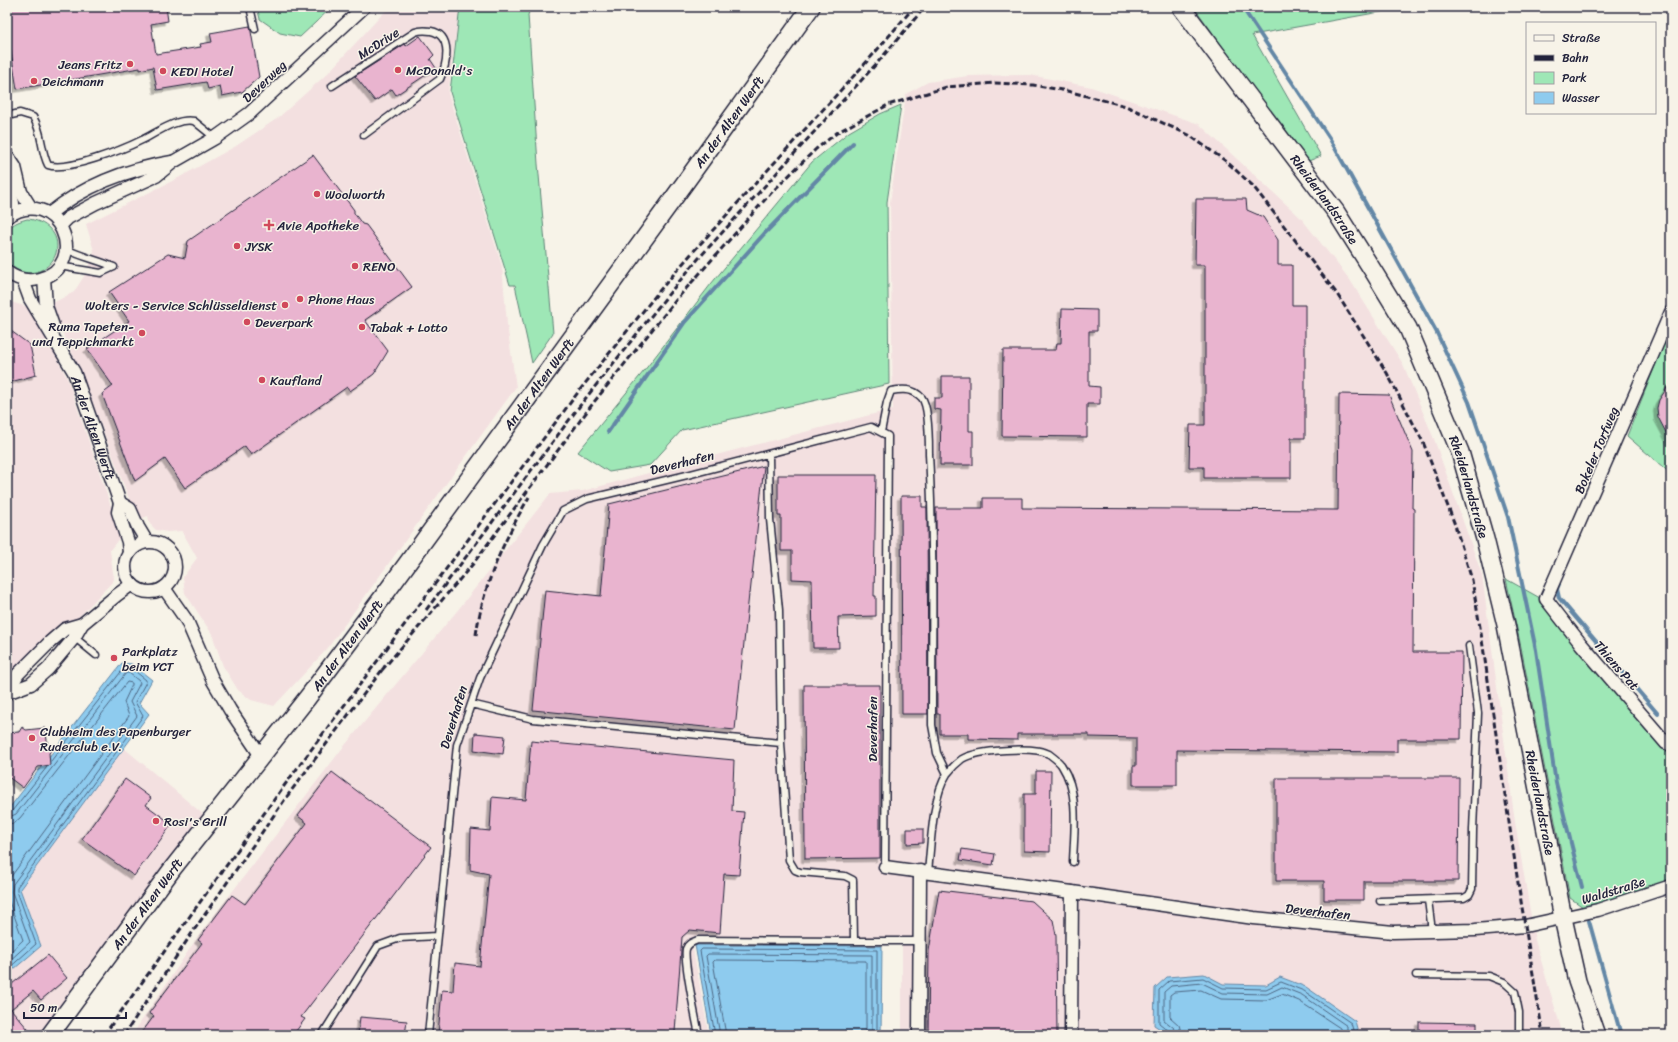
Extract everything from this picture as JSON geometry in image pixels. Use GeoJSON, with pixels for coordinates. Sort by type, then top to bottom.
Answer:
{"type":"FeatureCollection","features":[{"type":"Feature","properties":{"kind":"street","name":"Deverweg"},"geometry":{"type":"LineString","coordinates":[[61,225],[68,218],[96,203],[156,176],[173,162],[215,138],[250,113],[364,7]]}},
{"type":"Feature","properties":{"kind":"street","name":"An der Alten Werft"},"geometry":{"type":"LineString","coordinates":[[50,1035],[173,868],[308,697],[390,587],[679,191],[811,7]]}},
{"type":"Feature","properties":{"kind":"street","name":"Rheiderlandstraße"},"geometry":{"type":"LineString","coordinates":[[1181,7],[1336,212],[1408,328],[1460,452],[1485,539],[1506,625],[1563,918],[1577,981],[1596,1035]]}},
{"type":"Feature","properties":{"kind":"street"},"geometry":{"type":"LineString","coordinates":[[7,154],[7,159]]}},
{"type":"Feature","properties":{"kind":"street"},"geometry":{"type":"LineString","coordinates":[[7,154],[15,167],[21,192],[31,208]]}},
{"type":"Feature","properties":{"kind":"street","name":"Deverweg"},"geometry":{"type":"LineString","coordinates":[[49,214],[84,190],[154,165],[173,162]]}},
{"type":"Feature","properties":{"kind":"street"},"geometry":{"type":"LineString","coordinates":[[7,180],[13,203],[10,214]]}},
{"type":"Feature","properties":{"kind":"street"},"geometry":{"type":"LineString","coordinates":[[7,272],[12,276],[23,280],[34,281],[44,278],[59,266],[64,258],[66,249],[64,233],[61,225],[49,214],[31,208],[22,209],[10,214]]}},
{"type":"Feature","properties":{"kind":"street","name":"An der Alten Werft"},"geometry":{"type":"LineString","coordinates":[[44,278],[46,306],[64,353]]}},
{"type":"Feature","properties":{"kind":"street","name":"An der Alten Werft"},"geometry":{"type":"LineString","coordinates":[[23,280],[30,299],[64,353],[74,372],[120,503],[118,512],[126,537],[129,553]]}},
{"type":"Feature","properties":{"kind":"street","name":"Bokeler Torfweg"},"geometry":{"type":"LineString","coordinates":[[1546,599],[1671,312]]}},
{"type":"Feature","properties":{"kind":"street","name":"An der Alten Werft"},"geometry":{"type":"LineString","coordinates":[[120,503],[130,509],[147,542]]}},
{"type":"Feature","properties":{"kind":"street"},"geometry":{"type":"LineString","coordinates":[[147,542],[160,544],[170,551],[173,556],[175,570],[173,578],[164,588],[151,593],[137,589],[126,574],[125,568],[125,562],[129,553],[134,548],[147,542]]}},
{"type":"Feature","properties":{"kind":"street"},"geometry":{"type":"LineString","coordinates":[[7,693],[31,684],[48,669],[74,638],[82,624],[132,584]]}},
{"type":"Feature","properties":{"kind":"street"},"geometry":{"type":"LineString","coordinates":[[164,588],[187,622],[213,680],[230,710],[261,756]]}},
{"type":"Feature","properties":{"kind":"street","name":"Thiens Pat"},"geometry":{"type":"LineString","coordinates":[[1546,599],[1581,644],[1666,744],[1671,745]]}},
{"type":"Feature","properties":{"kind":"street"},"geometry":{"type":"LineString","coordinates":[[7,693],[18,674],[50,642],[65,629],[82,624]]}},
{"type":"Feature","properties":{"kind":"street","name":"Deverhafen"},"geometry":{"type":"LineString","coordinates":[[885,867],[1254,918],[1392,932],[1475,930],[1525,926],[1563,918]]}},
{"type":"Feature","properties":{"kind":"street"},"geometry":{"type":"LineString","coordinates":[[919,1035],[920,941],[924,872]]}},
{"type":"Feature","properties":{"kind":"street","name":"Waldstraße"},"geometry":{"type":"LineString","coordinates":[[1563,918],[1598,910],[1671,886]]}},
{"type":"Feature","properties":{"kind":"street"},"geometry":{"type":"LineString","coordinates":[[1071,1035],[1072,892]]}},
{"type":"Feature","properties":{"kind":"lane"},"geometry":{"type":"LineString","coordinates":[[250,7],[255,29]]}},
{"type":"Feature","properties":{"kind":"lane","name":"McDrive"},"geometry":{"type":"LineString","coordinates":[[332,86],[419,30],[434,32],[441,36],[445,43],[446,54],[444,70],[440,79],[364,135]]}},
{"type":"Feature","properties":{"kind":"lane"},"geometry":{"type":"LineString","coordinates":[[7,116],[20,113],[33,117],[39,126],[45,160],[48,165],[53,167],[73,165],[109,154],[133,145],[178,122],[194,121],[215,138]]}},
{"type":"Feature","properties":{"kind":"lane"},"geometry":{"type":"LineString","coordinates":[[59,266],[101,273],[114,267],[99,260],[83,257],[66,249]]}},
{"type":"Feature","properties":{"kind":"lane"},"geometry":{"type":"LineString","coordinates":[[881,432],[887,402],[891,391],[904,389],[913,391],[922,398],[927,416],[932,497],[932,725],[937,753],[947,774]]}},
{"type":"Feature","properties":{"kind":"lane","name":"Deverhafen"},"geometry":{"type":"LineString","coordinates":[[428,1035],[457,746],[480,678],[542,545],[563,511],[587,499],[687,475],[871,427],[888,436],[885,867]]}},
{"type":"Feature","properties":{"kind":"lane"},"geometry":{"type":"LineString","coordinates":[[769,454],[770,519],[779,610],[781,743],[789,860],[795,870],[800,872],[845,876],[853,880],[854,941]]}},
{"type":"Feature","properties":{"kind":"lane"},"geometry":{"type":"LineString","coordinates":[[65,629],[96,655]]}},
{"type":"Feature","properties":{"kind":"lane"},"geometry":{"type":"LineString","coordinates":[[1380,901],[1464,898],[1469,895],[1472,889],[1478,713],[1469,646]]}},
{"type":"Feature","properties":{"kind":"lane"},"geometry":{"type":"LineString","coordinates":[[471,704],[533,719],[781,743]]}},
{"type":"Feature","properties":{"kind":"lane"},"geometry":{"type":"LineString","coordinates":[[924,872],[938,798],[947,774],[961,760],[978,753],[1033,750],[1048,754],[1062,765],[1074,795],[1073,862]]}},
{"type":"Feature","properties":{"kind":"lane"},"geometry":{"type":"LineString","coordinates":[[1428,900],[1432,931]]}},
{"type":"Feature","properties":{"kind":"lane"},"geometry":{"type":"LineString","coordinates":[[322,1035],[378,946],[400,938],[437,936]]}},
{"type":"Feature","properties":{"kind":"lane"},"geometry":{"type":"LineString","coordinates":[[699,1035],[686,963],[686,948],[690,942],[698,940],[920,941]]}},
{"type":"Feature","properties":{"kind":"lane"},"geometry":{"type":"LineString","coordinates":[[1416,975],[1489,976],[1504,982],[1515,992],[1519,1012],[1519,1035]]}},
{"type":"Feature","properties":{"kind":"shaded area"},"geometry":{"type":"Polygon","coordinates":[[[389,7],[460,7],[448,93],[502,266],[507,324],[516,387],[327,649],[274,706],[251,700],[238,690],[223,666],[212,634],[185,593],[183,577],[197,558],[182,531],[167,532],[156,530],[150,524],[148,516],[137,520],[80,370],[49,305],[74,292],[86,273],[94,251],[86,224],[180,177],[236,146],[278,118],[327,74],[389,7]]]}},
{"type":"Feature","properties":{"kind":"shaded area"},"geometry":{"type":"Polygon","coordinates":[[[1030,75],[1091,87],[1199,124],[1301,218],[1350,280],[1403,364],[1434,439],[1482,575],[1515,822],[1535,940],[1563,1035],[902,1035],[902,941],[692,943],[709,1035],[132,1035],[199,935],[341,750],[457,611],[550,494],[583,491],[893,409],[890,202],[906,94],[928,82],[968,76],[1030,75]]]}},
{"type":"Feature","properties":{"kind":"shaded area"},"geometry":{"type":"Polygon","coordinates":[[[7,301],[32,308],[68,380],[121,536],[110,550],[114,580],[25,674],[7,684],[7,301]]]}},
{"type":"Feature","properties":{"kind":"shaded area"},"geometry":{"type":"Polygon","coordinates":[[[124,748],[204,815],[130,912],[40,1035],[7,1035],[7,975],[41,945],[20,889],[124,748]]]}},
{"type":"Feature","properties":{"kind":"green space"},"geometry":{"type":"Polygon","coordinates":[[[257,7],[332,7],[300,37],[280,33],[260,19],[257,7]]]}},
{"type":"Feature","properties":{"kind":"green space"},"geometry":{"type":"Polygon","coordinates":[[[460,7],[531,7],[528,15],[538,164],[553,333],[532,363],[515,285],[510,285],[450,92],[460,7]]]}},
{"type":"Feature","properties":{"kind":"green space"},"geometry":{"type":"Polygon","coordinates":[[[1194,7],[1408,7],[1252,35],[1321,156],[1306,162],[1194,7]]]}},
{"type":"Feature","properties":{"kind":"green space"},"geometry":{"type":"Polygon","coordinates":[[[901,105],[887,202],[889,384],[682,430],[650,465],[609,472],[578,452],[644,371],[711,284],[812,162],[849,132],[880,114],[901,105]]]}},
{"type":"Feature","properties":{"kind":"green space"},"geometry":{"type":"Polygon","coordinates":[[[27,219],[40,222],[50,229],[54,234],[57,246],[56,253],[50,264],[39,271],[27,273],[16,269],[9,264],[6,258],[6,253],[8,232],[12,226],[27,219]]]}},
{"type":"Feature","properties":{"kind":"green space"},"geometry":{"type":"Polygon","coordinates":[[[1671,326],[1671,474],[1627,436],[1671,326]]]}},
{"type":"Feature","properties":{"kind":"green space"},"geometry":{"type":"Polygon","coordinates":[[[1506,579],[1540,598],[1665,748],[1671,750],[1671,880],[1600,905],[1583,907],[1570,898],[1521,647],[1506,579]]]}},
{"type":"Feature","properties":{"kind":"water"},"geometry":{"type":"Polygon","coordinates":[[[122,663],[132,664],[152,680],[139,703],[149,714],[20,889],[41,946],[7,975],[7,811],[122,663]]]}},
{"type":"Feature","properties":{"kind":"water"},"geometry":{"type":"Polygon","coordinates":[[[695,945],[882,946],[881,1035],[711,1035],[695,945]]]}},
{"type":"Feature","properties":{"kind":"water"},"geometry":{"type":"Polygon","coordinates":[[[1204,974],[1223,984],[1266,985],[1280,977],[1306,987],[1355,1021],[1358,1032],[1354,1035],[1169,1035],[1154,1025],[1155,988],[1167,977],[1204,974]]]}},
{"type":"Feature","properties":{"kind":"building"},"geometry":{"type":"Polygon","coordinates":[[[7,7],[166,7],[168,21],[151,24],[156,54],[201,47],[200,44],[212,42],[210,33],[250,26],[259,77],[242,92],[222,96],[220,86],[208,89],[206,82],[157,90],[153,67],[17,89],[10,46],[7,47],[7,7]]]}},
{"type":"Feature","properties":{"kind":"building","name":"McDonald's"},"geometry":{"type":"Polygon","coordinates":[[[420,36],[434,55],[430,59],[436,68],[396,95],[392,89],[375,101],[355,76],[420,36]]]}},
{"type":"Feature","properties":{"kind":"building","name":"Deverpark"},"geometry":{"type":"Polygon","coordinates":[[[313,155],[354,210],[354,213],[362,224],[366,225],[412,287],[365,320],[388,351],[374,374],[350,391],[347,387],[251,455],[245,446],[185,488],[165,459],[135,481],[102,394],[113,386],[87,349],[129,321],[109,292],[168,254],[185,258],[188,241],[313,155]]]}},
{"type":"Feature","properties":{"kind":"building"},"geometry":{"type":"Polygon","coordinates":[[[1196,199],[1246,199],[1247,210],[1263,217],[1278,240],[1278,265],[1292,265],[1292,305],[1305,305],[1305,438],[1291,438],[1291,478],[1204,478],[1204,467],[1189,467],[1190,425],[1205,425],[1205,265],[1195,265],[1196,199]]]}},
{"type":"Feature","properties":{"kind":"building"},"geometry":{"type":"Polygon","coordinates":[[[1062,309],[1097,310],[1097,331],[1089,331],[1089,386],[1100,387],[1100,404],[1087,404],[1087,437],[1002,436],[1003,350],[1056,350],[1057,343],[1061,343],[1062,309]]]}},
{"type":"Feature","properties":{"kind":"building"},"geometry":{"type":"Polygon","coordinates":[[[7,328],[30,345],[36,375],[7,383],[7,328]]]}},
{"type":"Feature","properties":{"kind":"building"},"geometry":{"type":"Polygon","coordinates":[[[942,376],[969,376],[969,431],[973,431],[973,465],[940,465],[941,410],[934,409],[934,398],[942,398],[942,376]]]}},
{"type":"Feature","properties":{"kind":"building"},"geometry":{"type":"Polygon","coordinates":[[[1671,382],[1671,442],[1658,417],[1657,408],[1659,400],[1671,382]]]}},
{"type":"Feature","properties":{"kind":"building"},"geometry":{"type":"Polygon","coordinates":[[[1339,394],[1389,395],[1413,452],[1413,652],[1462,652],[1461,739],[1397,739],[1397,752],[1177,750],[1177,785],[1133,785],[1133,766],[1136,766],[1136,738],[1089,737],[1089,734],[1017,734],[1017,740],[968,739],[968,734],[940,734],[940,714],[937,714],[936,508],[983,508],[983,498],[1022,498],[1022,508],[1338,510],[1339,394]]]}},
{"type":"Feature","properties":{"kind":"building"},"geometry":{"type":"Polygon","coordinates":[[[764,466],[735,730],[533,710],[545,590],[601,596],[609,504],[764,466]]]}},
{"type":"Feature","properties":{"kind":"building"},"geometry":{"type":"Polygon","coordinates":[[[778,475],[876,475],[874,596],[876,596],[876,616],[838,617],[839,648],[813,648],[812,580],[792,579],[792,551],[781,551],[781,516],[778,516],[778,475]]]}},
{"type":"Feature","properties":{"kind":"building"},"geometry":{"type":"Polygon","coordinates":[[[901,496],[922,496],[922,507],[927,507],[928,714],[902,714],[901,496]]]}},
{"type":"Feature","properties":{"kind":"building"},"geometry":{"type":"Polygon","coordinates":[[[804,685],[880,685],[880,858],[805,859],[804,685]]]}},
{"type":"Feature","properties":{"kind":"building"},"geometry":{"type":"Polygon","coordinates":[[[22,727],[26,730],[45,728],[48,746],[52,749],[49,753],[50,765],[38,767],[23,788],[7,776],[7,747],[9,744],[7,733],[19,732],[22,727]]]}},
{"type":"Feature","properties":{"kind":"building"},"geometry":{"type":"Polygon","coordinates":[[[475,733],[505,736],[503,754],[474,750],[475,733]]]}},
{"type":"Feature","properties":{"kind":"building"},"geometry":{"type":"Polygon","coordinates":[[[531,741],[734,760],[732,811],[744,812],[739,875],[724,874],[720,933],[690,930],[682,937],[675,1032],[658,1031],[658,1035],[438,1035],[442,990],[453,991],[455,963],[480,966],[489,874],[470,870],[471,829],[490,831],[492,797],[526,800],[531,741]]]}},
{"type":"Feature","properties":{"kind":"building"},"geometry":{"type":"Polygon","coordinates":[[[1036,771],[1051,771],[1050,852],[1024,851],[1024,794],[1036,794],[1036,771]]]}},
{"type":"Feature","properties":{"kind":"building"},"geometry":{"type":"Polygon","coordinates":[[[332,772],[431,847],[301,1017],[305,1019],[293,1035],[140,1035],[154,1016],[149,1013],[202,943],[198,940],[232,895],[245,904],[307,823],[298,816],[332,772]]]}},
{"type":"Feature","properties":{"kind":"building"},"geometry":{"type":"Polygon","coordinates":[[[1276,778],[1459,778],[1458,881],[1364,881],[1364,900],[1324,900],[1324,881],[1276,881],[1276,778]]]}},
{"type":"Feature","properties":{"kind":"building"},"geometry":{"type":"Polygon","coordinates":[[[125,779],[151,798],[146,805],[172,824],[134,876],[82,839],[125,779]]]}},
{"type":"Feature","properties":{"kind":"building"},"geometry":{"type":"Polygon","coordinates":[[[907,829],[923,829],[923,843],[907,844],[907,829]]]}},
{"type":"Feature","properties":{"kind":"building"},"geometry":{"type":"Polygon","coordinates":[[[962,849],[995,854],[993,865],[960,860],[962,849]]]}},
{"type":"Feature","properties":{"kind":"building"},"geometry":{"type":"Polygon","coordinates":[[[939,890],[1032,901],[1053,920],[1056,935],[1057,1035],[928,1035],[929,951],[939,890]]]}},
{"type":"Feature","properties":{"kind":"building"},"geometry":{"type":"Polygon","coordinates":[[[48,955],[67,978],[41,1000],[33,991],[11,1009],[33,1035],[7,1035],[7,988],[48,955]]]}},
{"type":"Feature","properties":{"kind":"building"},"geometry":{"type":"Polygon","coordinates":[[[360,1017],[407,1021],[405,1035],[358,1035],[360,1017]]]}},
{"type":"Feature","properties":{"kind":"building"},"geometry":{"type":"Polygon","coordinates":[[[1419,1022],[1477,1023],[1477,1035],[1419,1035],[1419,1022]]]}},
{"type":"Feature","properties":{"kind":"waterway"},"geometry":{"type":"LineString","coordinates":[[1242,7],[1330,139],[1436,331],[1469,402],[1508,517],[1536,650],[1556,783],[1582,887]]}},
{"type":"Feature","properties":{"kind":"waterway"},"geometry":{"type":"LineString","coordinates":[[608,432],[684,323],[764,234],[853,143]]}},
{"type":"Feature","properties":{"kind":"waterway"},"geometry":{"type":"LineString","coordinates":[[1559,584],[1557,589],[1559,598],[1658,714]]}},
{"type":"Feature","properties":{"kind":"waterway"},"geometry":{"type":"LineString","coordinates":[[1589,921],[1621,1035]]}},
{"type":"Feature","properties":{"kind":"railway"},"geometry":{"type":"LineString","coordinates":[[104,1035],[281,790],[579,391],[660,290],[692,253],[871,57],[914,7]]}},
{"type":"Feature","properties":{"kind":"railway"},"geometry":{"type":"LineString","coordinates":[[426,610],[585,399],[667,296],[699,258],[878,62],[925,7]]}},
{"type":"Feature","properties":{"kind":"railway"},"geometry":{"type":"LineString","coordinates":[[382,670],[472,565],[594,402],[676,300],[771,193],[816,149],[838,132],[888,105],[947,87],[994,83],[1033,85],[1067,91],[1126,106],[1189,135],[1227,162],[1253,186],[1337,294],[1387,373],[1423,442],[1455,525],[1472,580],[1518,883],[1543,1035]]}},
{"type":"Feature","properties":{"kind":"railway"},"geometry":{"type":"LineString","coordinates":[[476,635],[479,616],[489,581],[503,546],[529,497]]}},
{"type":"Feature","properties":{"kind":"railway"},"geometry":{"type":"LineString","coordinates":[[124,1035],[192,933],[288,795],[385,666]]}},
{"type":"Feature","properties":{"kind":"place","name":"Jeans Fritz"},"geometry":{"type":"Point","coordinates":[130,64]}},
{"type":"Feature","properties":{"kind":"place","name":"McDonald's"},"geometry":{"type":"Point","coordinates":[398,70]}},
{"type":"Feature","properties":{"kind":"place","name":"KEDI Hotel"},"geometry":{"type":"Point","coordinates":[163,71]}},
{"type":"Feature","properties":{"kind":"place","name":"Deichmann"},"geometry":{"type":"Point","coordinates":[34,81]}},
{"type":"Feature","properties":{"kind":"place","name":"Woolworth"},"geometry":{"type":"Point","coordinates":[317,194]}},
{"type":"Feature","properties":{"kind":"place","name":"Avie Apotheke"},"geometry":{"type":"Point","coordinates":[269,225]}},
{"type":"Feature","properties":{"kind":"place","name":"JYSK"},"geometry":{"type":"Point","coordinates":[237,246]}},
{"type":"Feature","properties":{"kind":"place","name":"RENO"},"geometry":{"type":"Point","coordinates":[355,266]}},
{"type":"Feature","properties":{"kind":"place","name":"Phone Haus"},"geometry":{"type":"Point","coordinates":[300,299]}},
{"type":"Feature","properties":{"kind":"place","name":"Wolters - Service Schlüsseldienst"},"geometry":{"type":"Point","coordinates":[285,305]}},
{"type":"Feature","properties":{"kind":"place","name":"Deverpark"},"geometry":{"type":"Point","coordinates":[247,322]}},
{"type":"Feature","properties":{"kind":"place","name":"Tabak + Lotto"},"geometry":{"type":"Point","coordinates":[362,327]}},
{"type":"Feature","properties":{"kind":"place","name":"Ruma Tapeten- und Teppichmarkt"},"geometry":{"type":"Point","coordinates":[142,333]}},
{"type":"Feature","properties":{"kind":"place","name":"Kaufland"},"geometry":{"type":"Point","coordinates":[262,380]}},
{"type":"Feature","properties":{"kind":"place","name":"Parkplatz beim YCT"},"geometry":{"type":"Point","coordinates":[114,658]}},
{"type":"Feature","properties":{"kind":"place","name":"Clubheim des Papenburger Ruderclub e.V."},"geometry":{"type":"Point","coordinates":[32,738]}},
{"type":"Feature","properties":{"kind":"place","name":"Rosi's Grill"},"geometry":{"type":"Point","coordinates":[156,821]}}]}
